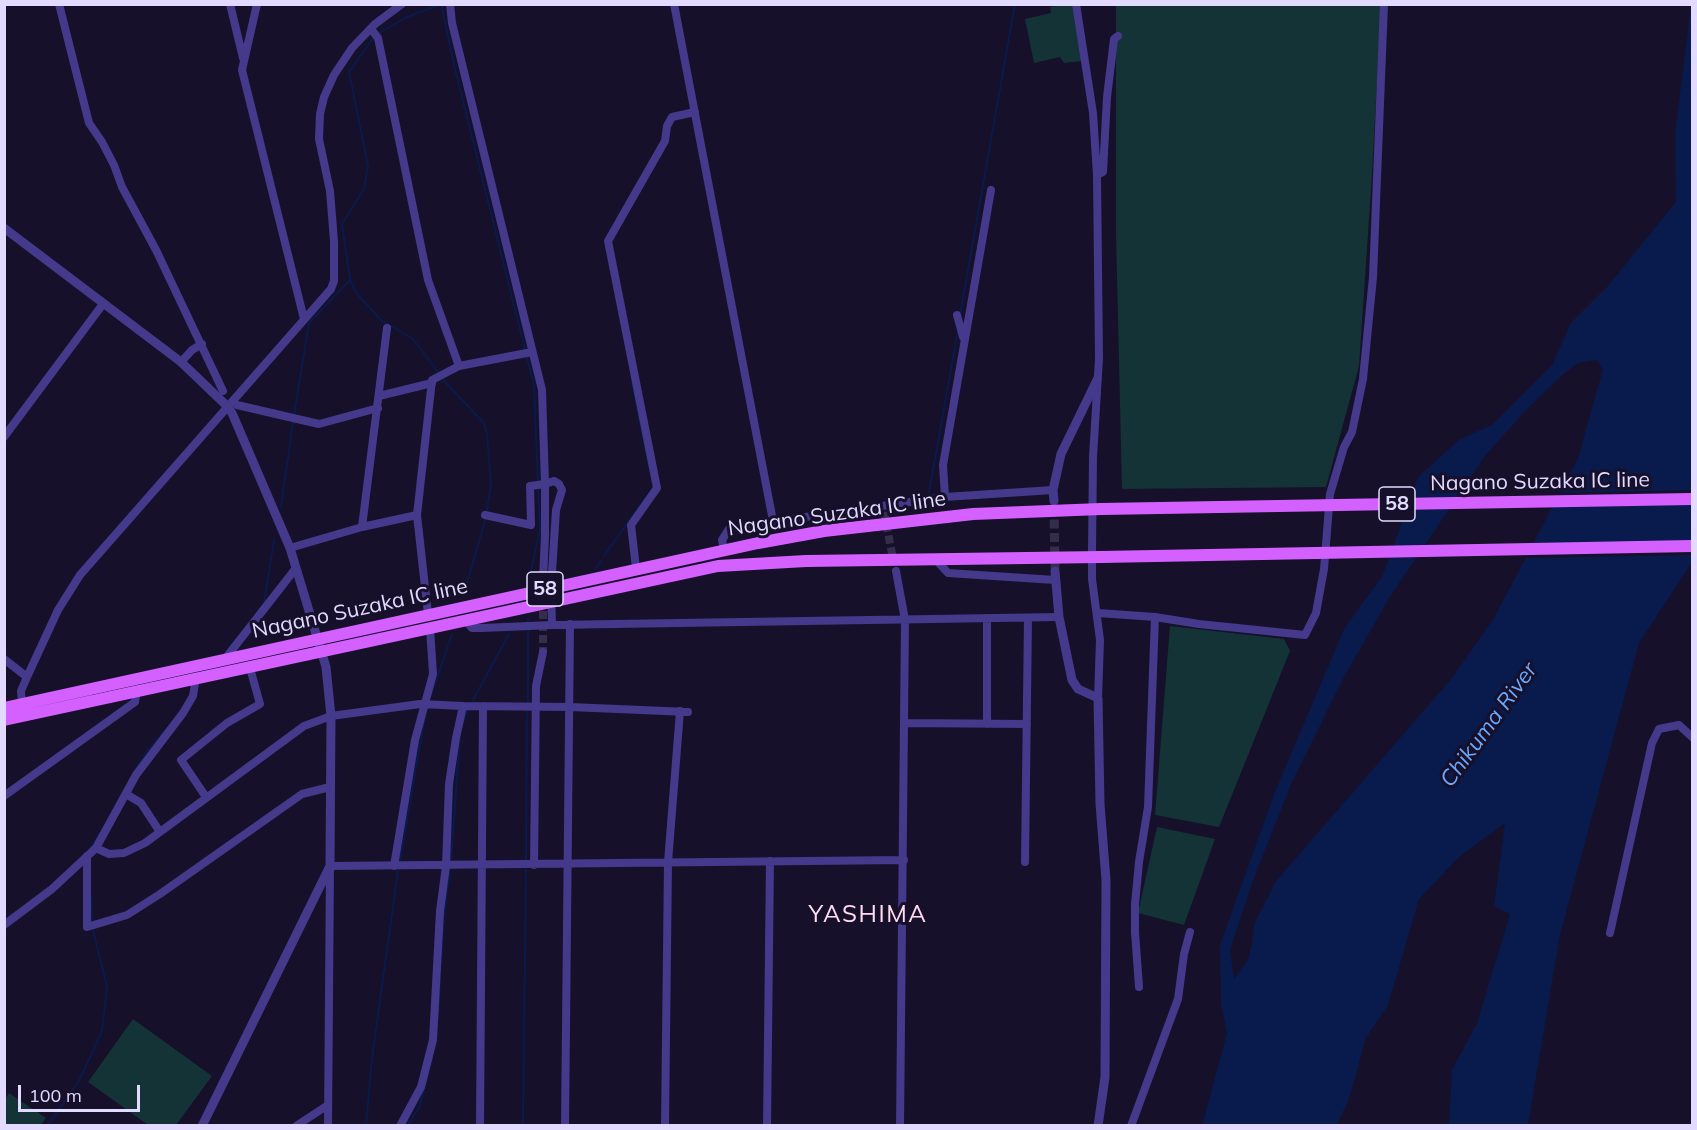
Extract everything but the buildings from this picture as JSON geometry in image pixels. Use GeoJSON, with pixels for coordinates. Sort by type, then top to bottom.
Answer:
{"type":"FeatureCollection","features":[{"type":"Feature","properties":{"kind":"main road","name":"Nagano Suzaka IC line"},"geometry":{"type":"LineString","coordinates":[[4,720],[196,677],[250,668],[319,645],[547,583],[824,531],[985,514],[1096,509],[1692,499]]}},
{"type":"Feature","properties":{"kind":"main road","name":"Nagano Suzaka IC line"},"geometry":{"type":"LineString","coordinates":[[4,708],[225,659],[430,628],[718,566],[806,561],[1692,546]]}},
{"type":"Feature","properties":{"kind":"street"},"geometry":{"type":"LineString","coordinates":[[59,4],[89,123],[114,165],[122,187],[156,250],[223,391]]}},
{"type":"Feature","properties":{"kind":"street"},"geometry":{"type":"LineString","coordinates":[[230,4],[244,62]]}},
{"type":"Feature","properties":{"kind":"street"},"geometry":{"type":"LineString","coordinates":[[257,4],[242,70],[304,319]]}},
{"type":"Feature","properties":{"kind":"street"},"geometry":{"type":"LineString","coordinates":[[22,704],[21,691],[27,677],[58,610],[80,575],[332,289],[334,241],[330,191],[319,139],[320,114],[324,97],[341,63],[352,48],[374,33],[402,4]]}},
{"type":"Feature","properties":{"kind":"street"},"geometry":{"type":"LineString","coordinates":[[450,4],[454,33],[527,353],[542,390],[540,484],[552,625]]}},
{"type":"Feature","properties":{"kind":"street"},"geometry":{"type":"LineString","coordinates":[[674,4],[773,521]]}},
{"type":"Feature","properties":{"kind":"street"},"geometry":{"type":"LineString","coordinates":[[1076,4],[1093,113],[1096,175],[1098,346],[1096,557],[1092,579],[1100,639],[1098,698],[1100,804],[1106,880],[1105,1077],[1098,1125]]}},
{"type":"Feature","properties":{"kind":"street"},"geometry":{"type":"LineString","coordinates":[[1098,613],[1155,617],[1305,635],[1316,613],[1324,569],[1330,494],[1344,447],[1352,432],[1363,379],[1372,277],[1384,4]]}},
{"type":"Feature","properties":{"kind":"street"},"geometry":{"type":"LineString","coordinates":[[374,33],[428,280],[459,366]]}},
{"type":"Feature","properties":{"kind":"street"},"geometry":{"type":"LineString","coordinates":[[1096,175],[1103,172],[1107,97],[1114,39],[1118,36]]}},
{"type":"Feature","properties":{"kind":"street"},"geometry":{"type":"LineString","coordinates":[[636,568],[631,525],[657,488],[608,241],[665,141],[667,126],[672,117],[695,112]]}},
{"type":"Feature","properties":{"kind":"street"},"geometry":{"type":"LineString","coordinates":[[945,497],[943,465],[991,190]]}},
{"type":"Feature","properties":{"kind":"street"},"geometry":{"type":"LineString","coordinates":[[4,228],[181,362],[232,405],[319,424],[378,408]]}},
{"type":"Feature","properties":{"kind":"street"},"geometry":{"type":"LineString","coordinates":[[4,437],[103,304]]}},
{"type":"Feature","properties":{"kind":"street"},"geometry":{"type":"LineString","coordinates":[[957,315],[964,341]]}},
{"type":"Feature","properties":{"kind":"street"},"geometry":{"type":"LineString","coordinates":[[362,527],[387,328]]}},
{"type":"Feature","properties":{"kind":"street"},"geometry":{"type":"LineString","coordinates":[[181,362],[192,350],[202,344]]}},
{"type":"Feature","properties":{"kind":"street"},"geometry":{"type":"LineString","coordinates":[[428,614],[417,515],[432,380],[459,366],[527,353]]}},
{"type":"Feature","properties":{"kind":"street"},"geometry":{"type":"LineString","coordinates":[[1054,501],[1053,490],[1061,454],[1097,380]]}},
{"type":"Feature","properties":{"kind":"street"},"geometry":{"type":"LineString","coordinates":[[379,396],[432,383]]}},
{"type":"Feature","properties":{"kind":"street"},"geometry":{"type":"LineString","coordinates":[[232,405],[232,413],[290,548],[326,667],[331,716],[330,866],[332,874],[328,1125]]}},
{"type":"Feature","properties":{"kind":"street"},"geometry":{"type":"LineString","coordinates":[[486,515],[531,525],[530,486],[554,481],[559,484],[562,490],[556,510],[547,583]]}},
{"type":"Feature","properties":{"kind":"street"},"geometry":{"type":"LineString","coordinates":[[724,550],[722,540],[729,529],[945,497],[1053,490]]}},
{"type":"Feature","properties":{"kind":"street"},"geometry":{"type":"LineString","coordinates":[[290,548],[362,527],[417,515]]}},
{"type":"Feature","properties":{"kind":"street"},"geometry":{"type":"LineString","coordinates":[[936,560],[948,573],[1055,576],[1059,617],[1072,680],[1078,689],[1098,698]]}},
{"type":"Feature","properties":{"kind":"street"},"geometry":{"type":"LineString","coordinates":[[225,659],[296,568]]}},
{"type":"Feature","properties":{"kind":"street"},"geometry":{"type":"LineString","coordinates":[[896,571],[905,620],[900,1125]]}},
{"type":"Feature","properties":{"kind":"street"},"geometry":{"type":"LineString","coordinates":[[465,620],[472,627],[1059,617]]}},
{"type":"Feature","properties":{"kind":"street"},"geometry":{"type":"LineString","coordinates":[[1139,987],[1135,904],[1148,807],[1155,617]]}},
{"type":"Feature","properties":{"kind":"street"},"geometry":{"type":"LineString","coordinates":[[987,618],[987,723]]}},
{"type":"Feature","properties":{"kind":"street"},"geometry":{"type":"LineString","coordinates":[[1025,862],[1028,618]]}},
{"type":"Feature","properties":{"kind":"street"},"geometry":{"type":"LineString","coordinates":[[565,1125],[570,624]]}},
{"type":"Feature","properties":{"kind":"street"},"geometry":{"type":"LineString","coordinates":[[394,866],[415,740],[433,674],[430,628]]}},
{"type":"Feature","properties":{"kind":"street"},"geometry":{"type":"LineString","coordinates":[[534,865],[534,707],[543,652]]}},
{"type":"Feature","properties":{"kind":"street"},"geometry":{"type":"LineString","coordinates":[[4,660],[27,677]]}},
{"type":"Feature","properties":{"kind":"street"},"geometry":{"type":"LineString","coordinates":[[206,797],[181,760],[227,723],[260,704],[250,668]]}},
{"type":"Feature","properties":{"kind":"street"},"geometry":{"type":"LineString","coordinates":[[4,925],[52,889],[96,848],[150,755],[183,713],[193,696],[196,677]]}},
{"type":"Feature","properties":{"kind":"street"},"geometry":{"type":"LineString","coordinates":[[4,796],[135,702],[137,690]]}},
{"type":"Feature","properties":{"kind":"street"},"geometry":{"type":"LineString","coordinates":[[96,848],[109,854],[124,853],[145,843],[304,726],[331,716],[425,704],[684,711],[668,862],[665,1125]]}},
{"type":"Feature","properties":{"kind":"street"},"geometry":{"type":"LineString","coordinates":[[400,1125],[421,1087],[433,1040],[440,911],[446,866],[449,784],[463,706]]}},
{"type":"Feature","properties":{"kind":"street"},"geometry":{"type":"LineString","coordinates":[[480,1125],[483,706]]}},
{"type":"Feature","properties":{"kind":"street"},"geometry":{"type":"LineString","coordinates":[[904,723],[1027,724]]}},
{"type":"Feature","properties":{"kind":"street"},"geometry":{"type":"LineString","coordinates":[[1610,933],[1652,743],[1659,729],[1679,725],[1692,737]]}},
{"type":"Feature","properties":{"kind":"street"},"geometry":{"type":"LineString","coordinates":[[87,856],[87,927],[127,915],[302,794],[330,788]]}},
{"type":"Feature","properties":{"kind":"street"},"geometry":{"type":"LineString","coordinates":[[126,794],[141,803],[160,832]]}},
{"type":"Feature","properties":{"kind":"street"},"geometry":{"type":"LineString","coordinates":[[330,866],[904,860]]}},
{"type":"Feature","properties":{"kind":"street"},"geometry":{"type":"LineString","coordinates":[[767,1125],[770,861]]}},
{"type":"Feature","properties":{"kind":"street"},"geometry":{"type":"LineString","coordinates":[[202,1125],[330,866]]}},
{"type":"Feature","properties":{"kind":"street"},"geometry":{"type":"LineString","coordinates":[[1131,1125],[1178,999],[1190,932]]}},
{"type":"Feature","properties":{"kind":"street"},"geometry":{"type":"LineString","coordinates":[[296,1125],[328,1105]]}},
{"type":"Feature","properties":{"kind":"green space"},"geometry":{"type":"Polygon","coordinates":[[[1073,5],[1082,61],[1064,63],[1060,57],[1034,63],[1025,19],[1051,13],[1050,7],[1073,5]]]}},
{"type":"Feature","properties":{"kind":"green space"},"geometry":{"type":"Polygon","coordinates":[[[1116,5],[1381,5],[1359,366],[1326,487],[1122,489],[1116,233],[1116,5]]]}},
{"type":"Feature","properties":{"kind":"green space"},"geometry":{"type":"Polygon","coordinates":[[[1170,626],[1284,639],[1290,651],[1219,827],[1155,815],[1170,626]]]}},
{"type":"Feature","properties":{"kind":"green space"},"geometry":{"type":"Polygon","coordinates":[[[1157,827],[1215,839],[1184,925],[1138,913],[1157,827]]]}},
{"type":"Feature","properties":{"kind":"green space"},"geometry":{"type":"Polygon","coordinates":[[[133,1019],[212,1076],[176,1125],[148,1125],[88,1082],[133,1019]]]}},
{"type":"Feature","properties":{"kind":"green space"},"geometry":{"type":"Polygon","coordinates":[[[9,1093],[46,1118],[41,1125],[5,1125],[5,1099],[9,1093]]]}},
{"type":"Feature","properties":{"kind":"water","name":"Chikuma River"},"geometry":{"type":"Polygon","coordinates":[[[1691,5],[1692,562],[1639,643],[1560,935],[1528,1125],[1449,1125],[1452,1070],[1477,1023],[1510,914],[1494,906],[1505,823],[1459,857],[1419,899],[1388,1005],[1366,1038],[1349,1099],[1337,1125],[1202,1126],[1227,1033],[1221,1004],[1220,945],[1274,794],[1344,629],[1383,575],[1418,477],[1459,440],[1493,424],[1552,365],[1571,323],[1607,287],[1676,202],[1675,134],[1691,5]],[[1597,360],[1578,363],[1524,412],[1485,456],[1391,595],[1345,675],[1291,784],[1251,886],[1230,950],[1234,979],[1248,959],[1254,924],[1276,881],[1452,678],[1494,618],[1578,458],[1603,369],[1597,360]]]}},
{"type":"Feature","properties":{"kind":"pier"},"geometry":{"type":"Polygon","coordinates":[[[1692,490],[1692,504],[1549,507],[1556,493],[1692,490]]]}},
{"type":"Feature","properties":{"kind":"pier"},"geometry":{"type":"Polygon","coordinates":[[[1692,542],[1692,555],[1522,558],[1529,545],[1692,542]]]}},
{"type":"Feature","properties":{"kind":"waterway"},"geometry":{"type":"LineString","coordinates":[[379,33],[407,17],[442,4]]}},
{"type":"Feature","properties":{"kind":"waterway"},"geometry":{"type":"LineString","coordinates":[[444,4],[442,8],[454,65],[534,385],[538,483]]}},
{"type":"Feature","properties":{"kind":"waterway"},"geometry":{"type":"LineString","coordinates":[[960,315],[1015,4]]}},
{"type":"Feature","properties":{"kind":"waterway"},"geometry":{"type":"LineString","coordinates":[[294,415],[309,323],[350,280],[342,224],[364,189],[368,166],[349,72],[374,37]]}},
{"type":"Feature","properties":{"kind":"waterway"},"geometry":{"type":"LineString","coordinates":[[350,280],[357,294],[381,320],[413,339],[438,372]]}},
{"type":"Feature","properties":{"kind":"waterway"},"geometry":{"type":"LineString","coordinates":[[929,492],[958,330]]}},
{"type":"Feature","properties":{"kind":"waterway"},"geometry":{"type":"LineString","coordinates":[[443,380],[484,423],[487,435],[491,483],[486,517],[464,594]]}},
{"type":"Feature","properties":{"kind":"waterway"},"geometry":{"type":"LineString","coordinates":[[632,382],[643,438]]}},
{"type":"Feature","properties":{"kind":"waterway"},"geometry":{"type":"LineString","coordinates":[[281,507],[293,422]]}},
{"type":"Feature","properties":{"kind":"waterway"},"geometry":{"type":"LineString","coordinates":[[644,442],[650,471]]}},
{"type":"Feature","properties":{"kind":"waterway"},"geometry":{"type":"LineString","coordinates":[[529,581],[540,529],[538,488]]}},
{"type":"Feature","properties":{"kind":"waterway"},"geometry":{"type":"LineString","coordinates":[[604,556],[649,493]]}},
{"type":"Feature","properties":{"kind":"waterway"},"geometry":{"type":"LineString","coordinates":[[256,613],[264,603],[274,540]]}},
{"type":"Feature","properties":{"kind":"waterway"},"geometry":{"type":"LineString","coordinates":[[595,569],[602,560]]}},
{"type":"Feature","properties":{"kind":"waterway"},"geometry":{"type":"LineString","coordinates":[[528,619],[528,703]]}},
{"type":"Feature","properties":{"kind":"waterway"},"geometry":{"type":"LineString","coordinates":[[431,695],[452,634]]}},
{"type":"Feature","properties":{"kind":"waterway"},"geometry":{"type":"LineString","coordinates":[[473,700],[509,634]]}},
{"type":"Feature","properties":{"kind":"waterway"},"geometry":{"type":"LineString","coordinates":[[228,648],[238,637]]}},
{"type":"Feature","properties":{"kind":"waterway"},"geometry":{"type":"LineString","coordinates":[[463,724],[468,709]]}},
{"type":"Feature","properties":{"kind":"waterway"},"geometry":{"type":"LineString","coordinates":[[526,859],[527,709]]}},
{"type":"Feature","properties":{"kind":"waterway"},"geometry":{"type":"LineString","coordinates":[[400,860],[425,715]]}},
{"type":"Feature","properties":{"kind":"waterway"},"geometry":{"type":"LineString","coordinates":[[135,770],[168,727]]}},
{"type":"Feature","properties":{"kind":"waterway"},"geometry":{"type":"LineString","coordinates":[[451,861],[460,735]]}},
{"type":"Feature","properties":{"kind":"waterway"},"geometry":{"type":"LineString","coordinates":[[90,849],[105,825]]}},
{"type":"Feature","properties":{"kind":"waterway"},"geometry":{"type":"LineString","coordinates":[[438,1018],[444,915],[450,869]]}},
{"type":"Feature","properties":{"kind":"waterway"},"geometry":{"type":"LineString","coordinates":[[523,1126],[526,870]]}},
{"type":"Feature","properties":{"kind":"waterway"},"geometry":{"type":"LineString","coordinates":[[366,1126],[372,1058],[398,871]]}},
{"type":"Feature","properties":{"kind":"waterway"},"geometry":{"type":"LineString","coordinates":[[91,896],[92,923]]}},
{"type":"Feature","properties":{"kind":"waterway"},"geometry":{"type":"LineString","coordinates":[[47,1126],[79,1081],[102,1031],[107,987],[93,930]]}},
{"type":"Feature","properties":{"kind":"waterway"},"geometry":{"type":"LineString","coordinates":[[407,1126],[420,1106],[432,1059]]}},
{"type":"Feature","properties":{"kind":"tunnel"},"geometry":{"type":"LineString","coordinates":[[1054,506],[1055,571]]}},
{"type":"Feature","properties":{"kind":"tunnel"},"geometry":{"type":"LineString","coordinates":[[884,512],[894,564]]}},
{"type":"Feature","properties":{"kind":"tunnel"},"geometry":{"type":"LineString","coordinates":[[543,587],[543,652]]}},
{"type":"Feature","properties":{"kind":"district","name":"YASHIMA"},"geometry":{"type":"Point","coordinates":[868,915]}}]}
